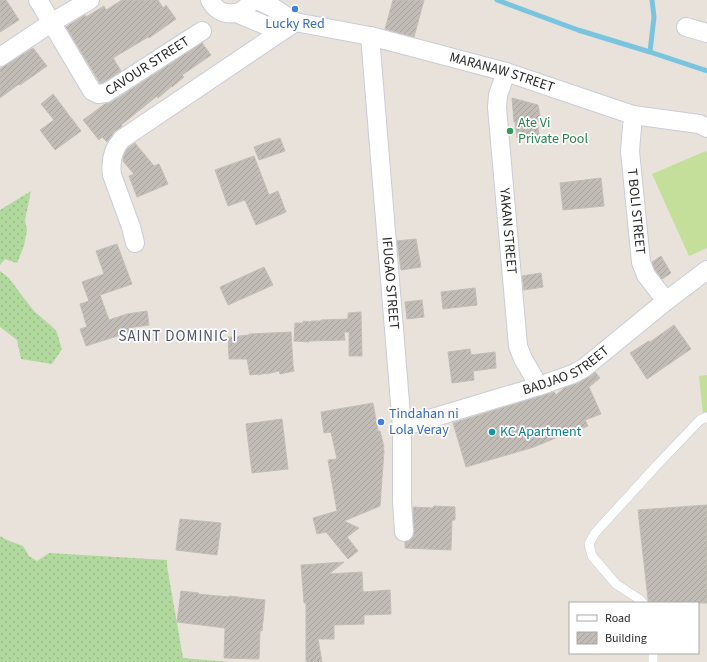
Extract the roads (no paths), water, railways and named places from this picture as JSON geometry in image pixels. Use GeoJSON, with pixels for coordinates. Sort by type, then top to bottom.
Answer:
{"type":"FeatureCollection","features":[{"type":"Feature","properties":{"kind":"street"},"geometry":{"type":"LineString","coordinates":[[38,0],[51,23]]}},
{"type":"Feature","properties":{"kind":"street"},"geometry":{"type":"LineString","coordinates":[[0,57],[51,23],[90,0]]}},
{"type":"Feature","properties":{"kind":"street","name":"MARANAW STREET"},"geometry":{"type":"LineString","coordinates":[[210,0],[215,8],[222,12],[229,14],[236,13],[265,25],[274,26],[295,22],[370,36],[506,72],[633,115],[699,124],[707,128]]}},
{"type":"Feature","properties":{"kind":"street"},"geometry":{"type":"LineString","coordinates":[[236,13],[244,10],[252,0]]}},
{"type":"Feature","properties":{"kind":"street","name":"MARANAW STREET"},"geometry":{"type":"LineString","coordinates":[[257,0],[274,8],[295,22]]}},
{"type":"Feature","properties":{"kind":"street"},"geometry":{"type":"LineString","coordinates":[[135,242],[111,171],[114,151],[119,143],[122,139],[295,22]]}},
{"type":"Feature","properties":{"kind":"street","name":"CAVOUR STREET"},"geometry":{"type":"LineString","coordinates":[[51,23],[92,91],[98,94],[106,93],[202,31]]}},
{"type":"Feature","properties":{"kind":"street"},"geometry":{"type":"LineString","coordinates":[[686,27],[707,33]]}},
{"type":"Feature","properties":{"kind":"street","name":"IFUGAO STREET"},"geometry":{"type":"LineString","coordinates":[[370,36],[402,428],[402,501],[404,532]]}},
{"type":"Feature","properties":{"kind":"street","name":"YAKAN STREET"},"geometry":{"type":"LineString","coordinates":[[506,72],[498,95],[497,108],[518,346],[523,359],[539,386]]}},
{"type":"Feature","properties":{"kind":"street","name":"T BOLI STREET"},"geometry":{"type":"LineString","coordinates":[[633,115],[630,151],[641,262],[646,275],[666,301]]}},
{"type":"Feature","properties":{"kind":"street","name":"BADJAO STREET"},"geometry":{"type":"LineString","coordinates":[[402,428],[539,386],[573,374],[584,368],[666,301],[707,270]]}},
{"type":"Feature","properties":{"kind":"lane"},"geometry":{"type":"LineString","coordinates":[[641,602],[616,584],[592,556],[590,544],[595,533],[657,465],[700,420],[707,417]]}},
{"type":"Feature","properties":{"kind":"waterway"},"geometry":{"type":"LineString","coordinates":[[497,0],[578,30],[707,71]]}},
{"type":"Feature","properties":{"kind":"waterway"},"geometry":{"type":"LineString","coordinates":[[650,52],[654,17],[652,0]]}},
{"type":"Feature","properties":{"kind":"place","name":"Lucky Red"},"geometry":{"type":"Point","coordinates":[295,9]}},
{"type":"Feature","properties":{"kind":"place","name":"Ate Vi Private Pool"},"geometry":{"type":"Point","coordinates":[510,131]}},
{"type":"Feature","properties":{"kind":"place","name":"Tindahan ni Lola Veray"},"geometry":{"type":"Point","coordinates":[381,422]}},
{"type":"Feature","properties":{"kind":"place","name":"KC Apartment"},"geometry":{"type":"Point","coordinates":[492,432]}},
{"type":"Feature","properties":{"kind":"district","name":"SAINT DOMINIC I"},"geometry":{"type":"Point","coordinates":[178,336]}}]}
